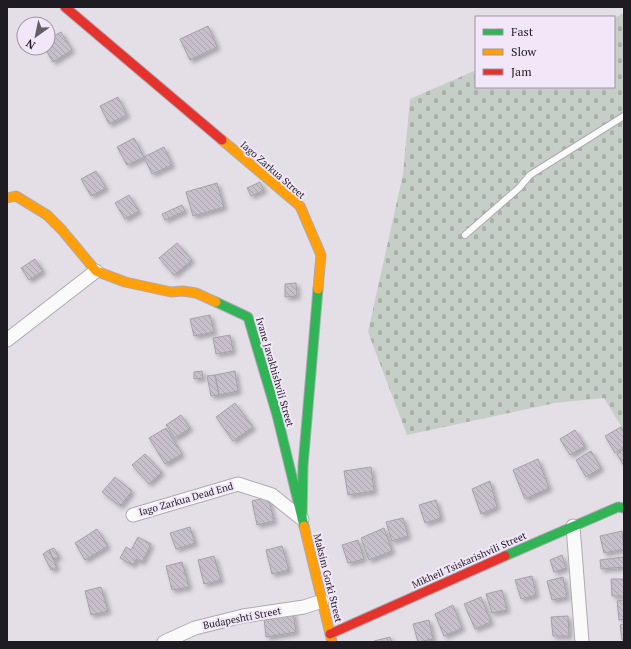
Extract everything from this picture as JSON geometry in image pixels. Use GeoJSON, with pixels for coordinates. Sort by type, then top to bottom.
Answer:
{"type":"FeatureCollection","features":[{"type":"Feature","properties":{"kind":"street","name":"Iago Zarkua Street"},"geometry":{"type":"LineString","coordinates":[[65,7],[300,206],[322,255],[304,466],[302,519]]}},
{"type":"Feature","properties":{"kind":"street","name":"Ivane Javakhishvili Street"},"geometry":{"type":"LineString","coordinates":[[7,198],[16,196],[47,215],[62,230],[96,271],[125,282],[171,292],[183,291],[196,293],[248,317],[277,415],[302,519]]}},
{"type":"Feature","properties":{"kind":"street"},"geometry":{"type":"LineString","coordinates":[[7,340],[96,271]]}},
{"type":"Feature","properties":{"kind":"street","name":"Iago Zarkua Dead End"},"geometry":{"type":"LineString","coordinates":[[133,515],[238,484],[272,495],[302,519]]}},
{"type":"Feature","properties":{"kind":"street","name":"Mikheil Tsiskarishvili Street"},"geometry":{"type":"LineString","coordinates":[[331,638],[572,526],[622,507]]}},
{"type":"Feature","properties":{"kind":"street","name":"Maksim Gorki Street"},"geometry":{"type":"LineString","coordinates":[[302,519],[331,638]]}},
{"type":"Feature","properties":{"kind":"street"},"geometry":{"type":"LineString","coordinates":[[572,526],[582,642]]}},
{"type":"Feature","properties":{"kind":"street","name":"Budapeshti Street"},"geometry":{"type":"LineString","coordinates":[[164,642],[195,628],[243,616],[304,606],[322,601]]}},
{"type":"Feature","properties":{"kind":"lane"},"geometry":{"type":"LineString","coordinates":[[465,235],[519,188],[530,175],[624,116]]}},
{"type":"Feature","properties":{"kind":"green space"},"geometry":{"type":"Polygon","coordinates":[[[624,13],[624,431],[604,398],[555,403],[407,435],[368,332],[403,174],[410,99],[475,70],[475,88],[615,88],[615,18],[624,13]]]}},
{"type":"Feature","properties":{"kind":"building"},"geometry":{"type":"Polygon","coordinates":[[[208,26],[217,47],[190,60],[180,39],[208,26]]]}},
{"type":"Feature","properties":{"kind":"building"},"geometry":{"type":"Polygon","coordinates":[[[61,32],[72,50],[53,62],[50,56],[56,56],[56,35],[61,32]]]}},
{"type":"Feature","properties":{"kind":"building"},"geometry":{"type":"Polygon","coordinates":[[[118,97],[127,115],[109,124],[100,106],[118,97]]]}},
{"type":"Feature","properties":{"kind":"building"},"geometry":{"type":"Polygon","coordinates":[[[134,138],[144,157],[127,165],[117,147],[134,138]]]}},
{"type":"Feature","properties":{"kind":"building"},"geometry":{"type":"Polygon","coordinates":[[[164,147],[172,165],[152,174],[144,157],[164,147]]]}},
{"type":"Feature","properties":{"kind":"building"},"geometry":{"type":"Polygon","coordinates":[[[96,171],[106,188],[91,196],[81,179],[96,171]]]}},
{"type":"Feature","properties":{"kind":"building"},"geometry":{"type":"Polygon","coordinates":[[[260,182],[264,190],[251,196],[247,188],[260,182]]]}},
{"type":"Feature","properties":{"kind":"building"},"geometry":{"type":"Polygon","coordinates":[[[217,183],[224,207],[193,216],[186,192],[217,183]]]}},
{"type":"Feature","properties":{"kind":"building"},"geometry":{"type":"Polygon","coordinates":[[[129,195],[139,211],[125,219],[115,203],[129,195]]]}},
{"type":"Feature","properties":{"kind":"building"},"geometry":{"type":"Polygon","coordinates":[[[182,205],[185,211],[165,220],[162,214],[182,205]]]}},
{"type":"Feature","properties":{"kind":"building"},"geometry":{"type":"Polygon","coordinates":[[[177,243],[192,260],[174,275],[159,258],[177,243]]]}},
{"type":"Feature","properties":{"kind":"building"},"geometry":{"type":"Polygon","coordinates":[[[35,259],[43,271],[29,280],[21,268],[35,259]]]}},
{"type":"Feature","properties":{"kind":"building"},"geometry":{"type":"Polygon","coordinates":[[[296,283],[297,296],[285,297],[285,284],[296,283]]]}},
{"type":"Feature","properties":{"kind":"building"},"geometry":{"type":"Polygon","coordinates":[[[210,315],[214,332],[194,336],[190,319],[210,315]]]}},
{"type":"Feature","properties":{"kind":"building"},"geometry":{"type":"Polygon","coordinates":[[[230,335],[233,351],[216,354],[213,338],[230,335]]]}},
{"type":"Feature","properties":{"kind":"building"},"geometry":{"type":"Polygon","coordinates":[[[202,371],[203,378],[194,379],[194,372],[202,371]]]}},
{"type":"Feature","properties":{"kind":"building"},"geometry":{"type":"Polygon","coordinates":[[[235,371],[238,391],[219,395],[215,375],[235,371]]]}},
{"type":"Feature","properties":{"kind":"building"},"geometry":{"type":"Polygon","coordinates":[[[215,375],[219,395],[211,396],[207,376],[215,375]]]}},
{"type":"Feature","properties":{"kind":"building"},"geometry":{"type":"Polygon","coordinates":[[[235,403],[253,427],[233,441],[216,417],[235,403]]]}},
{"type":"Feature","properties":{"kind":"building"},"geometry":{"type":"Polygon","coordinates":[[[181,415],[190,428],[175,438],[166,425],[181,415]]]}},
{"type":"Feature","properties":{"kind":"building"},"geometry":{"type":"Polygon","coordinates":[[[621,427],[624,433],[624,447],[615,453],[605,436],[621,427]]]}},
{"type":"Feature","properties":{"kind":"building"},"geometry":{"type":"Polygon","coordinates":[[[166,428],[182,454],[165,464],[149,438],[166,428]]]}},
{"type":"Feature","properties":{"kind":"building"},"geometry":{"type":"Polygon","coordinates":[[[575,430],[585,446],[570,455],[560,439],[575,430]]]}},
{"type":"Feature","properties":{"kind":"building"},"geometry":{"type":"Polygon","coordinates":[[[624,450],[624,466],[617,454],[624,450]]]}},
{"type":"Feature","properties":{"kind":"building"},"geometry":{"type":"Polygon","coordinates":[[[591,451],[601,468],[586,477],[576,460],[591,451]]]}},
{"type":"Feature","properties":{"kind":"building"},"geometry":{"type":"Polygon","coordinates":[[[145,454],[162,472],[149,484],[132,465],[145,454]]]}},
{"type":"Feature","properties":{"kind":"building"},"geometry":{"type":"Polygon","coordinates":[[[538,459],[549,488],[525,499],[513,470],[538,459]]]}},
{"type":"Feature","properties":{"kind":"building"},"geometry":{"type":"Polygon","coordinates":[[[371,467],[374,491],[348,495],[344,471],[371,467]]]}},
{"type":"Feature","properties":{"kind":"building"},"geometry":{"type":"Polygon","coordinates":[[[115,477],[132,491],[120,506],[102,492],[115,477]]]}},
{"type":"Feature","properties":{"kind":"building"},"geometry":{"type":"Polygon","coordinates":[[[490,481],[497,507],[481,514],[472,489],[490,481]]]}},
{"type":"Feature","properties":{"kind":"building"},"geometry":{"type":"Polygon","coordinates":[[[268,497],[274,521],[257,525],[252,501],[268,497]]]}},
{"type":"Feature","properties":{"kind":"building"},"geometry":{"type":"Polygon","coordinates":[[[436,500],[441,518],[425,523],[419,505],[436,500]]]}},
{"type":"Feature","properties":{"kind":"building"},"geometry":{"type":"Polygon","coordinates":[[[403,518],[408,536],[392,541],[386,522],[403,518]]]}},
{"type":"Feature","properties":{"kind":"building"},"geometry":{"type":"Polygon","coordinates":[[[190,527],[195,543],[176,549],[170,533],[190,527]]]}},
{"type":"Feature","properties":{"kind":"building"},"geometry":{"type":"Polygon","coordinates":[[[384,528],[392,551],[369,560],[361,538],[384,528]]]}},
{"type":"Feature","properties":{"kind":"building"},"geometry":{"type":"Polygon","coordinates":[[[97,529],[108,546],[85,560],[75,543],[97,529]]]}},
{"type":"Feature","properties":{"kind":"building"},"geometry":{"type":"Polygon","coordinates":[[[622,531],[624,549],[604,553],[600,536],[622,531]]]}},
{"type":"Feature","properties":{"kind":"building"},"geometry":{"type":"Polygon","coordinates":[[[138,537],[151,544],[142,562],[136,559],[133,565],[120,558],[126,547],[131,550],[138,537]]]}},
{"type":"Feature","properties":{"kind":"building"},"geometry":{"type":"Polygon","coordinates":[[[358,540],[364,559],[348,563],[342,545],[358,540]]]}},
{"type":"Feature","properties":{"kind":"building"},"geometry":{"type":"Polygon","coordinates":[[[282,546],[289,570],[272,574],[266,550],[282,546]]]}},
{"type":"Feature","properties":{"kind":"building"},"geometry":{"type":"Polygon","coordinates":[[[54,548],[59,557],[53,559],[49,550],[54,548]]]}},
{"type":"Feature","properties":{"kind":"building"},"geometry":{"type":"Polygon","coordinates":[[[49,550],[57,567],[51,570],[43,554],[49,550]]]}},
{"type":"Feature","properties":{"kind":"building"},"geometry":{"type":"Polygon","coordinates":[[[562,555],[566,568],[554,572],[550,560],[562,555]]]}},
{"type":"Feature","properties":{"kind":"building"},"geometry":{"type":"Polygon","coordinates":[[[214,556],[221,580],[204,584],[198,560],[214,556]]]}},
{"type":"Feature","properties":{"kind":"building"},"geometry":{"type":"Polygon","coordinates":[[[623,557],[624,567],[601,569],[600,560],[623,557]]]}},
{"type":"Feature","properties":{"kind":"building"},"geometry":{"type":"Polygon","coordinates":[[[182,562],[189,587],[172,590],[166,566],[182,562]]]}},
{"type":"Feature","properties":{"kind":"building"},"geometry":{"type":"Polygon","coordinates":[[[532,576],[536,595],[521,599],[515,580],[532,576]]]}},
{"type":"Feature","properties":{"kind":"building"},"geometry":{"type":"Polygon","coordinates":[[[563,577],[567,597],[552,600],[547,581],[563,577]]]}},
{"type":"Feature","properties":{"kind":"building"},"geometry":{"type":"Polygon","coordinates":[[[611,579],[624,579],[624,596],[612,596],[611,579]]]}},
{"type":"Feature","properties":{"kind":"building"},"geometry":{"type":"Polygon","coordinates":[[[101,587],[108,611],[91,615],[85,591],[101,587]]]}},
{"type":"Feature","properties":{"kind":"building"},"geometry":{"type":"Polygon","coordinates":[[[502,590],[507,610],[492,613],[486,594],[502,590]]]}},
{"type":"Feature","properties":{"kind":"building"},"geometry":{"type":"Polygon","coordinates":[[[481,597],[491,622],[475,629],[464,604],[481,597]]]}},
{"type":"Feature","properties":{"kind":"building"},"geometry":{"type":"Polygon","coordinates":[[[624,600],[624,619],[619,620],[617,601],[624,600]]]}},
{"type":"Feature","properties":{"kind":"building"},"geometry":{"type":"Polygon","coordinates":[[[453,605],[462,628],[444,636],[435,614],[453,605]]]}},
{"type":"Feature","properties":{"kind":"building"},"geometry":{"type":"Polygon","coordinates":[[[293,612],[296,632],[266,637],[264,618],[293,612]]]}},
{"type":"Feature","properties":{"kind":"building"},"geometry":{"type":"Polygon","coordinates":[[[568,616],[569,636],[553,636],[551,617],[568,616]]]}},
{"type":"Feature","properties":{"kind":"building"},"geometry":{"type":"Polygon","coordinates":[[[429,620],[433,639],[418,642],[413,624],[429,620]]]}},
{"type":"Feature","properties":{"kind":"building"},"geometry":{"type":"Polygon","coordinates":[[[624,624],[624,640],[622,640],[620,625],[624,624]]]}},
{"type":"Feature","properties":{"kind":"building"},"geometry":{"type":"Polygon","coordinates":[[[390,637],[392,642],[374,641],[390,637]]]}},
{"type":"Feature","properties":{"kind":"traffic: fast"},"geometry":{"type":"LineString","coordinates":[[302,519],[303,466],[318,289]]}},
{"type":"Feature","properties":{"kind":"traffic: fast"},"geometry":{"type":"LineString","coordinates":[[216,302],[248,317],[277,415],[304,526]]}},
{"type":"Feature","properties":{"kind":"traffic: fast"},"geometry":{"type":"LineString","coordinates":[[505,556],[618,507],[624,508]]}},
{"type":"Feature","properties":{"kind":"traffic: slow"},"geometry":{"type":"LineString","coordinates":[[222,140],[300,206],[321,255],[318,289]]}},
{"type":"Feature","properties":{"kind":"traffic: slow"},"geometry":{"type":"LineString","coordinates":[[7,198],[16,196],[47,215],[62,230],[96,271],[125,282],[171,292],[183,291],[196,293],[216,302]]}},
{"type":"Feature","properties":{"kind":"traffic: slow"},"geometry":{"type":"LineString","coordinates":[[304,526],[332,642]]}},
{"type":"Feature","properties":{"kind":"traffic: jam"},"geometry":{"type":"LineString","coordinates":[[65,7],[222,140]]}},
{"type":"Feature","properties":{"kind":"traffic: jam"},"geometry":{"type":"LineString","coordinates":[[330,634],[505,556]]}}]}
